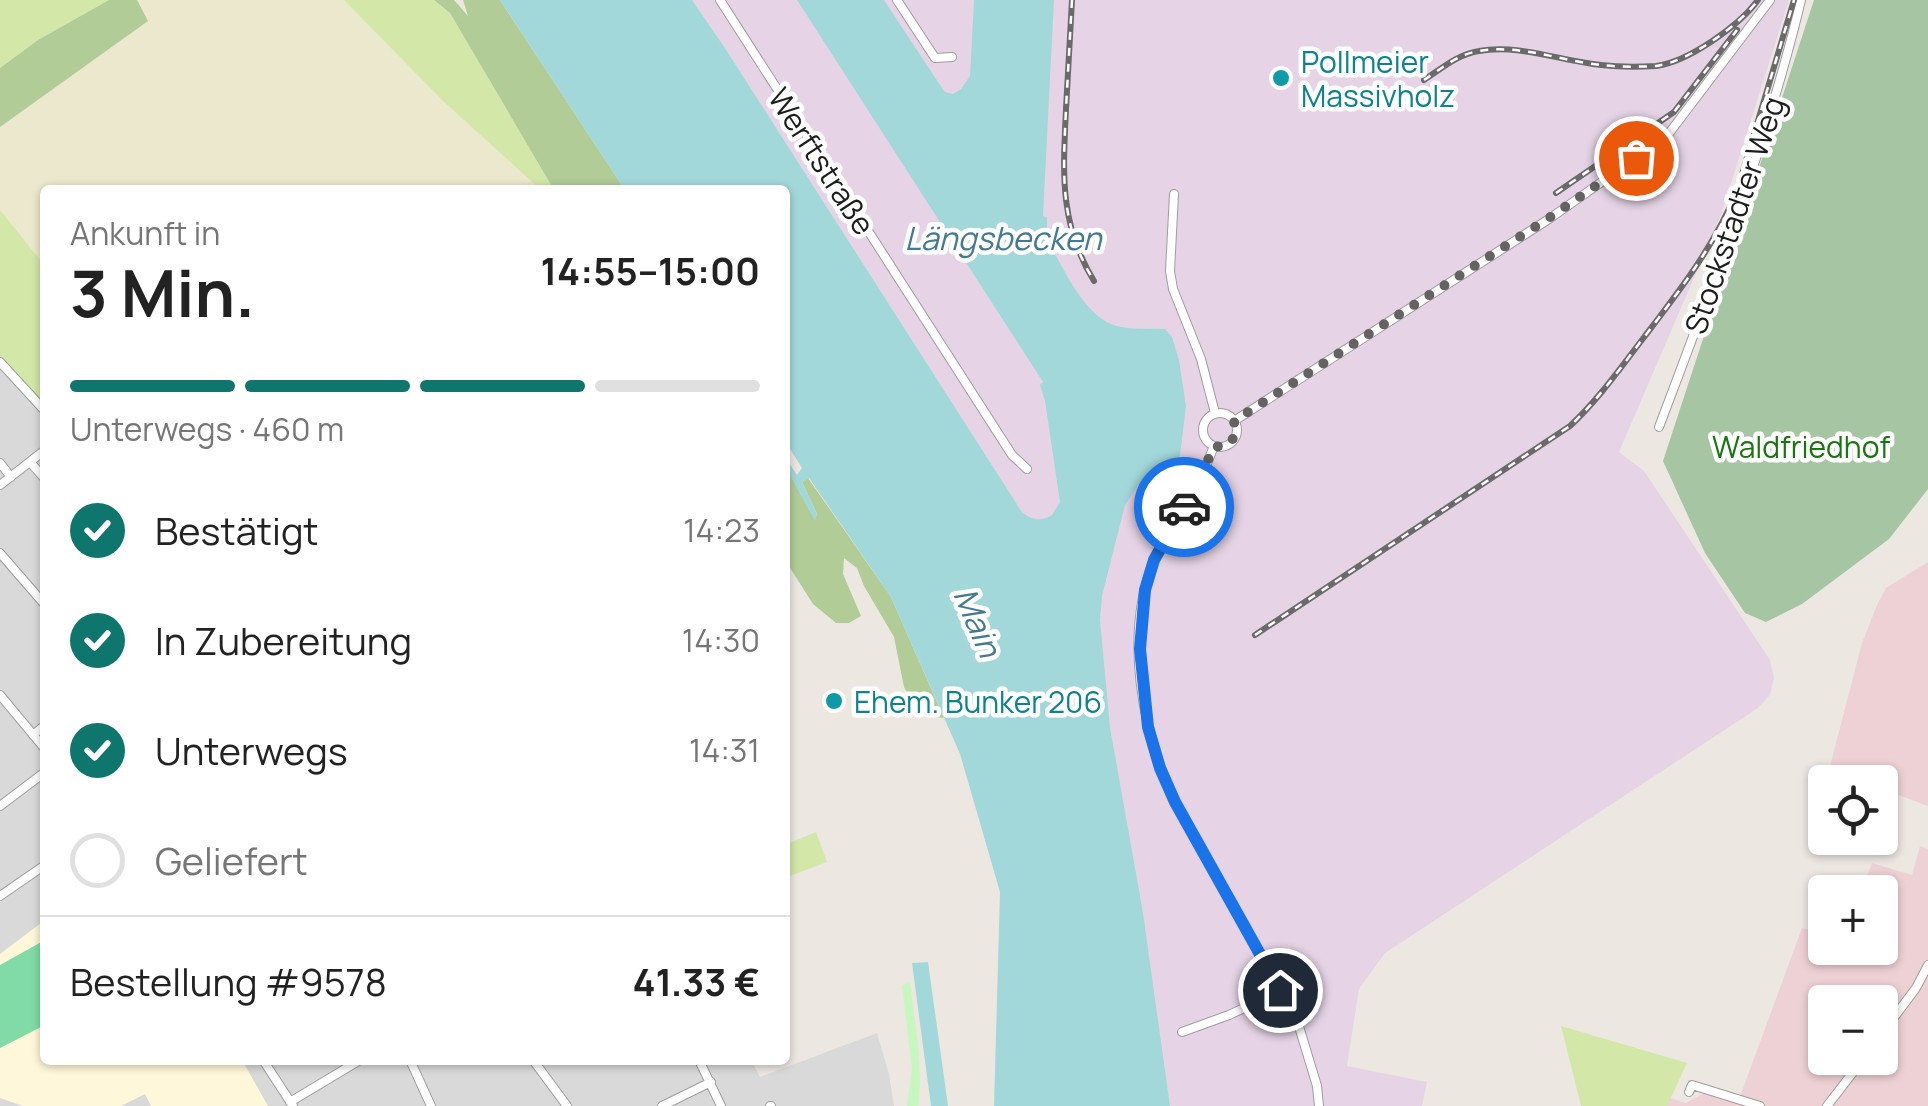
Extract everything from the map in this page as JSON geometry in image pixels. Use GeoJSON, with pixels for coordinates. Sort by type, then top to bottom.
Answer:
{"type":"FeatureCollection","features":[{"type":"Feature","properties":{"kind":"street","name":"Werftstraße"},"geometry":{"type":"LineString","coordinates":[[720,0],[1012,455],[1027,469]]}},
{"type":"Feature","properties":{"kind":"street"},"geometry":{"type":"LineString","coordinates":[[897,0],[935,58],[952,57]]}},
{"type":"Feature","properties":{"kind":"street"},"geometry":{"type":"LineString","coordinates":[[1234,421],[1549,218],[1667,136],[1770,0]]}},
{"type":"Feature","properties":{"kind":"street","name":"Stockstadter Weg"},"geometry":{"type":"LineString","coordinates":[[1659,427],[1729,242],[1802,0]]}},
{"type":"Feature","properties":{"kind":"street"},"geometry":{"type":"LineString","coordinates":[[1174,194],[1170,271],[1202,359],[1215,413]]}},
{"type":"Feature","properties":{"kind":"street"},"geometry":{"type":"LineString","coordinates":[[0,362],[40,406]]}},
{"type":"Feature","properties":{"kind":"street"},"geometry":{"type":"LineString","coordinates":[[1215,413],[1234,421],[1237,431],[1233,441],[1224,447],[1205,440],[1202,430],[1206,419],[1215,413]]}},
{"type":"Feature","properties":{"kind":"street"},"geometry":{"type":"LineString","coordinates":[[1214,446],[1197,486],[1154,560],[1145,590],[1141,670],[1148,727],[1163,776],[1192,835],[1297,1020],[1317,1086],[1319,1106]]}},
{"type":"Feature","properties":{"kind":"street"},"geometry":{"type":"LineString","coordinates":[[0,485],[40,454]]}},
{"type":"Feature","properties":{"kind":"street"},"geometry":{"type":"LineString","coordinates":[[30,462],[40,473]]}},
{"type":"Feature","properties":{"kind":"street"},"geometry":{"type":"LineString","coordinates":[[0,463],[11,476]]}},
{"type":"Feature","properties":{"kind":"street"},"geometry":{"type":"LineString","coordinates":[[0,553],[40,599]]}},
{"type":"Feature","properties":{"kind":"street"},"geometry":{"type":"LineString","coordinates":[[0,695],[40,743]]}},
{"type":"Feature","properties":{"kind":"street"},"geometry":{"type":"LineString","coordinates":[[0,713],[9,706]]}},
{"type":"Feature","properties":{"kind":"street"},"geometry":{"type":"LineString","coordinates":[[33,735],[40,729]]}},
{"type":"Feature","properties":{"kind":"street"},"geometry":{"type":"LineString","coordinates":[[0,806],[40,776]]}},
{"type":"Feature","properties":{"kind":"street"},"geometry":{"type":"LineString","coordinates":[[0,896],[40,868]]}},
{"type":"Feature","properties":{"kind":"street"},"geometry":{"type":"LineString","coordinates":[[1898,1012],[1928,964]]}},
{"type":"Feature","properties":{"kind":"street"},"geometry":{"type":"LineString","coordinates":[[1182,1032],[1280,990]]}},
{"type":"Feature","properties":{"kind":"street"},"geometry":{"type":"LineString","coordinates":[[266,1065],[292,1104],[352,1065]]}},
{"type":"Feature","properties":{"kind":"street"},"geometry":{"type":"LineString","coordinates":[[412,1065],[430,1106]]}},
{"type":"Feature","properties":{"kind":"street"},"geometry":{"type":"LineString","coordinates":[[538,1065],[567,1106]]}},
{"type":"Feature","properties":{"kind":"street"},"geometry":{"type":"LineString","coordinates":[[702,1065],[721,1106]]}},
{"type":"Feature","properties":{"kind":"street"},"geometry":{"type":"LineString","coordinates":[[1827,1106],[1851,1075]]}},
{"type":"Feature","properties":{"kind":"street"},"geometry":{"type":"LineString","coordinates":[[662,1106],[710,1082]]}},
{"type":"Feature","properties":{"kind":"street"},"geometry":{"type":"LineString","coordinates":[[1689,1092],[1692,1084],[1760,1106]]}},
{"type":"Feature","properties":{"kind":"shaded area"},"geometry":{"type":"Polygon","coordinates":[[[137,0],[344,0],[443,101],[535,185],[40,185],[40,260],[0,210],[0,127],[147,21],[137,0]]]}},
{"type":"Feature","properties":{"kind":"shaded area"},"geometry":{"type":"Polygon","coordinates":[[[692,0],[1789,0],[1721,215],[1619,452],[1644,471],[1770,660],[1774,678],[1770,695],[1758,708],[1385,953],[1359,989],[1347,1066],[1427,1082],[1422,1106],[1170,1106],[1102,661],[1029,518],[692,0]]]}},
{"type":"Feature","properties":{"kind":"shaded area"},"geometry":{"type":"Polygon","coordinates":[[[0,362],[40,406],[40,1065],[754,1065],[760,1077],[877,1033],[894,1106],[0,1106],[0,362]]]}},
{"type":"Feature","properties":{"kind":"shaded area"},"geometry":{"type":"Polygon","coordinates":[[[1928,562],[1928,806],[1898,795],[1898,765],[1830,765],[1862,643],[1886,588],[1928,562]]]}},
{"type":"Feature","properties":{"kind":"shaded area"},"geometry":{"type":"Polygon","coordinates":[[[1920,846],[1928,849],[1928,1106],[1667,1106],[1670,1098],[1686,1103],[1706,1092],[1738,1102],[1802,928],[1808,930],[1808,965],[1898,965],[1898,875],[1867,875],[1872,863],[1912,875],[1920,846]]]}},
{"type":"Feature","properties":{"kind":"shaded area"},"geometry":{"type":"Polygon","coordinates":[[[40,924],[40,1065],[245,1065],[268,1106],[151,1106],[145,1094],[121,1106],[23,1106],[0,1098],[0,954],[40,924]]]}},
{"type":"Feature","properties":{"kind":"green space"},"geometry":{"type":"Polygon","coordinates":[[[0,0],[109,0],[38,40],[0,68],[0,0]]]}},
{"type":"Feature","properties":{"kind":"green space"},"geometry":{"type":"Polygon","coordinates":[[[109,0],[137,0],[148,21],[0,127],[0,68],[38,40],[109,0]]]}},
{"type":"Feature","properties":{"kind":"green space"},"geometry":{"type":"Polygon","coordinates":[[[344,0],[434,0],[450,13],[551,185],[535,185],[443,101],[344,0]]]}},
{"type":"Feature","properties":{"kind":"green space"},"geometry":{"type":"Polygon","coordinates":[[[434,0],[454,0],[468,16],[463,0],[500,0],[622,185],[551,185],[450,13],[434,0]]]}},
{"type":"Feature","properties":{"kind":"green space","name":"Waldfriedhof"},"geometry":{"type":"Polygon","coordinates":[[[1814,0],[1928,0],[1928,489],[1889,539],[1802,604],[1766,622],[1745,613],[1705,553],[1663,461],[1814,0]]]}},
{"type":"Feature","properties":{"kind":"green space"},"geometry":{"type":"Polygon","coordinates":[[[0,210],[40,260],[40,401],[0,357],[0,210]]]}},
{"type":"Feature","properties":{"kind":"green space"},"geometry":{"type":"Polygon","coordinates":[[[790,475],[815,519],[817,514],[802,482],[808,478],[891,597],[944,718],[926,716],[914,706],[904,687],[894,637],[857,568],[844,558],[843,574],[861,616],[849,623],[836,623],[813,604],[790,568],[790,475]]]}},
{"type":"Feature","properties":{"kind":"green space"},"geometry":{"type":"Polygon","coordinates":[[[816,832],[827,862],[790,876],[790,843],[816,832]]]}},
{"type":"Feature","properties":{"kind":"green space"},"geometry":{"type":"Polygon","coordinates":[[[40,943],[40,1028],[0,1048],[0,965],[40,943]]]}},
{"type":"Feature","properties":{"kind":"green space"},"geometry":{"type":"Polygon","coordinates":[[[910,983],[919,1060],[918,1106],[907,1106],[912,1069],[902,985],[910,983]]]}},
{"type":"Feature","properties":{"kind":"green space"},"geometry":{"type":"Polygon","coordinates":[[[1561,1026],[1687,1063],[1667,1106],[1581,1106],[1561,1026]]]}},
{"type":"Feature","properties":{"kind":"water"},"geometry":{"type":"Polygon","coordinates":[[[500,0],[692,0],[1022,512],[1040,519],[1052,515],[1060,502],[1040,385],[1043,382],[797,0],[884,0],[942,88],[953,94],[970,76],[974,0],[1054,0],[1043,216],[1047,217],[1047,237],[1070,281],[1096,314],[1117,326],[1165,329],[1172,337],[1186,406],[1180,455],[1173,465],[1138,485],[1125,505],[1102,596],[1100,620],[1110,727],[1143,913],[1170,1106],[994,1106],[1000,892],[960,754],[891,597],[809,478],[802,482],[817,514],[815,521],[790,475],[790,464],[797,475],[802,468],[790,449],[790,185],[622,185],[500,0]]]}},
{"type":"Feature","properties":{"kind":"water"},"geometry":{"type":"Polygon","coordinates":[[[928,962],[948,1106],[931,1106],[912,963],[928,962]]]}},
{"type":"Feature","properties":{"kind":"railway"},"geometry":{"type":"LineString","coordinates":[[1072,0],[1064,155],[1066,198],[1074,239],[1094,281]]}},
{"type":"Feature","properties":{"kind":"railway"},"geometry":{"type":"LineString","coordinates":[[1424,80],[1464,55],[1494,49],[1608,66],[1669,63],[1712,41],[1739,21],[1758,0]]}},
{"type":"Feature","properties":{"kind":"railway"},"geometry":{"type":"LineString","coordinates":[[1255,635],[1570,426],[1600,394],[1684,284],[1728,211],[1794,0]]}},
{"type":"Feature","properties":{"kind":"railway"},"geometry":{"type":"LineString","coordinates":[[1556,193],[1674,112],[1737,30]]}},
{"type":"Feature","properties":{"kind":"way so far"},"geometry":{"type":"LineString","coordinates":[[1184,507],[1214,446],[1224,447],[1236,436],[1234,421],[1636,158]]}},
{"type":"Feature","properties":{"kind":"place","name":"Pollmeier Massivholz"},"geometry":{"type":"Point","coordinates":[1281,78]}},
{"type":"Feature","properties":{"kind":"place","name":"Ehem. Bunker 206"},"geometry":{"type":"Point","coordinates":[834,701]}},
{"type":"Feature","properties":{"kind":"route"},"geometry":{"type":"LineString","coordinates":[[1184,507],[1154,560],[1141,614],[1141,670],[1148,727],[1175,802],[1280,990]]}},
{"type":"Feature","properties":{"kind":"water label","name":"Längsbecken"},"geometry":{"type":"Point","coordinates":[1003,238]}},
{"type":"Feature","properties":{"kind":"water label","name":"Main"},"geometry":{"type":"Point","coordinates":[978,622]}}]}
